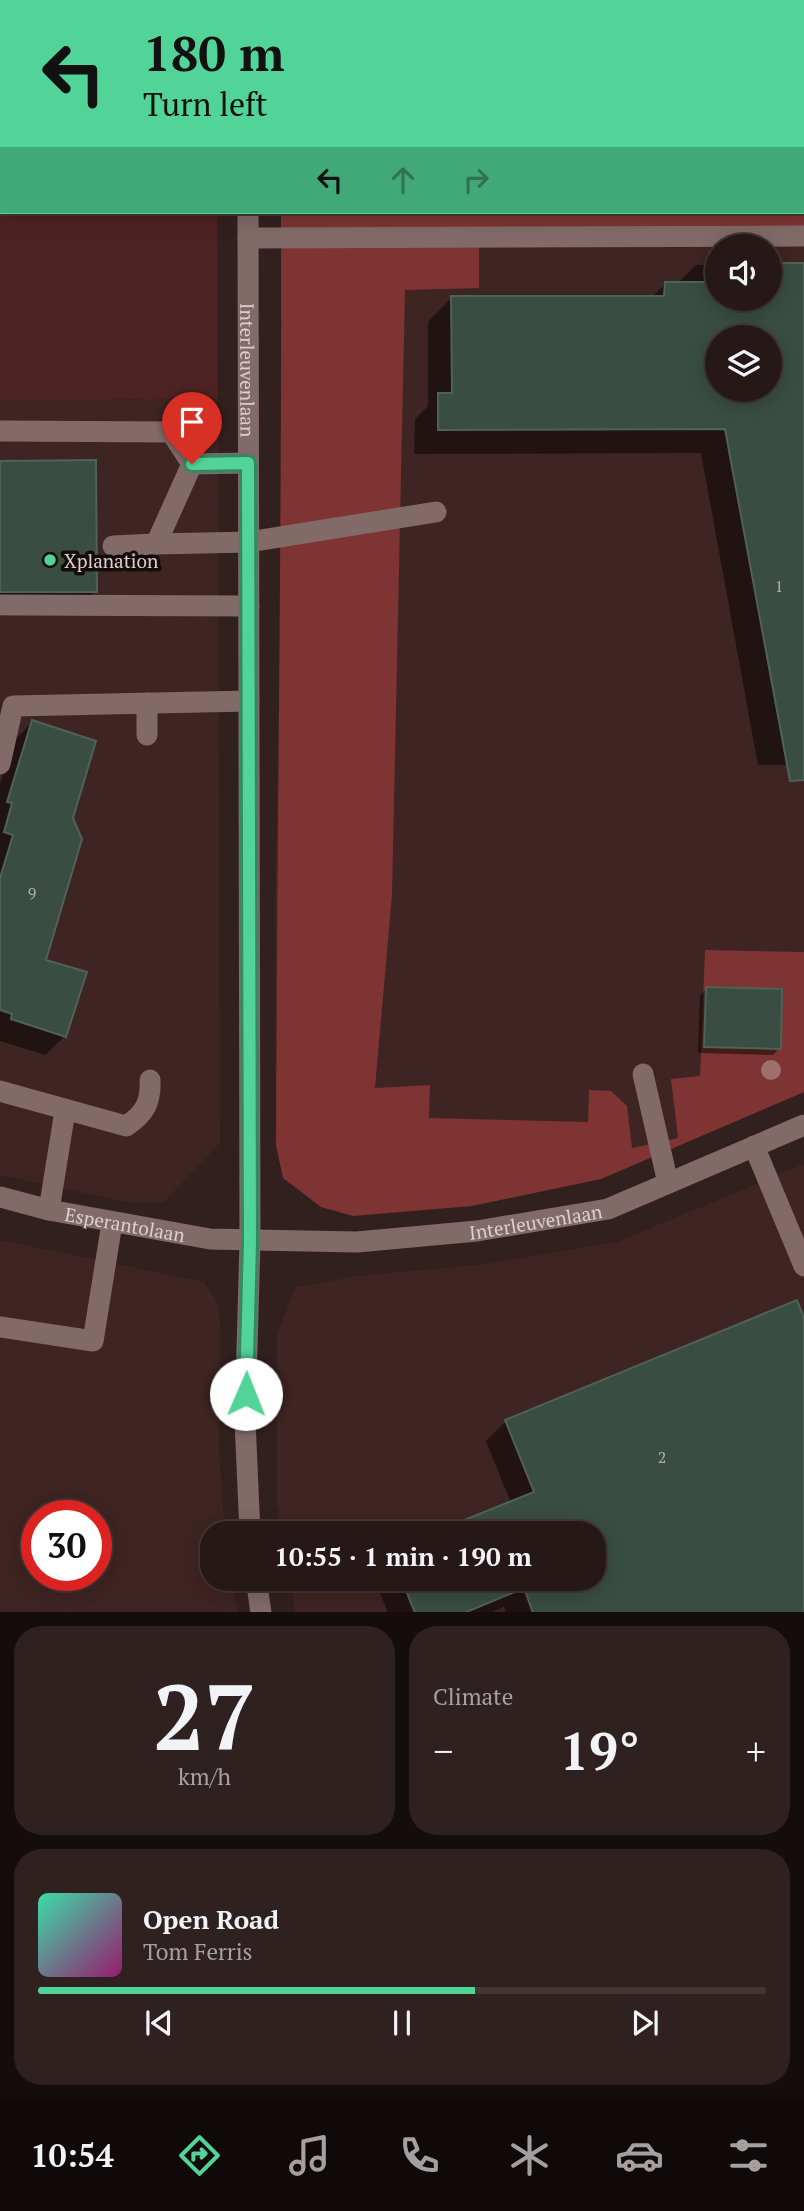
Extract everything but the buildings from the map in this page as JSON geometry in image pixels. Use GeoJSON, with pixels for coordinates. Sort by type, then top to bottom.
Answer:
{"type":"FeatureCollection","features":[{"type":"Feature","properties":{"kind":"street","name":"Interleuvenlaan"},"geometry":{"type":"LineString","coordinates":[[248,214],[250,1242],[245,1421],[249,1521]]}},
{"type":"Feature","properties":{"kind":"street"},"geometry":{"type":"LineString","coordinates":[[248,238],[804,236]]}},
{"type":"Feature","properties":{"kind":"street"},"geometry":{"type":"LineString","coordinates":[[0,431],[170,432],[192,464]]}},
{"type":"Feature","properties":{"kind":"street"},"geometry":{"type":"LineString","coordinates":[[192,464],[248,463]]}},
{"type":"Feature","properties":{"kind":"street"},"geometry":{"type":"LineString","coordinates":[[156,544],[192,464]]}},
{"type":"Feature","properties":{"kind":"street"},"geometry":{"type":"LineString","coordinates":[[113,546],[249,542],[436,512]]}},
{"type":"Feature","properties":{"kind":"street"},"geometry":{"type":"LineString","coordinates":[[0,606],[248,606]]}},
{"type":"Feature","properties":{"kind":"street"},"geometry":{"type":"LineString","coordinates":[[0,764],[13,706],[249,701]]}},
{"type":"Feature","properties":{"kind":"street"},"geometry":{"type":"LineString","coordinates":[[147,703],[147,735]]}},
{"type":"Feature","properties":{"kind":"street"},"geometry":{"type":"LineString","coordinates":[[643,1074],[668,1183]]}},
{"type":"Feature","properties":{"kind":"street"},"geometry":{"type":"LineString","coordinates":[[0,1091],[126,1126],[140,1118],[151,1099],[150,1080]]}},
{"type":"Feature","properties":{"kind":"street"},"geometry":{"type":"LineString","coordinates":[[49,1210],[65,1111]]}},
{"type":"Feature","properties":{"kind":"street","name":"Interleuvenlaan"},"geometry":{"type":"LineString","coordinates":[[250,1242],[354,1242],[477,1231],[608,1209],[804,1125]]}},
{"type":"Feature","properties":{"kind":"street"},"geometry":{"type":"LineString","coordinates":[[754,1146],[804,1266]]}},
{"type":"Feature","properties":{"kind":"street","name":"Esperantolaan"},"geometry":{"type":"LineString","coordinates":[[0,1196],[49,1210],[112,1223],[211,1239],[250,1242]]}},
{"type":"Feature","properties":{"kind":"street"},"geometry":{"type":"LineString","coordinates":[[0,1327],[93,1340],[112,1223]]}},
{"type":"Feature","properties":{"kind":"street"},"geometry":{"type":"LineString","coordinates":[[259,1591],[261,1612]]}},
{"type":"Feature","properties":{"kind":"shaded area"},"geometry":{"type":"Polygon","coordinates":[[[0,214],[217,214],[218,398],[0,401],[0,214]]]}},
{"type":"Feature","properties":{"kind":"shaded area"},"geometry":{"type":"Polygon","coordinates":[[[281,214],[804,214],[804,1092],[601,1179],[472,1206],[353,1216],[321,1207],[283,1178],[276,1145],[275,903],[282,536],[281,214]]]}},
{"type":"Feature","properties":{"kind":"shaded area"},"geometry":{"type":"Polygon","coordinates":[[[281,214],[804,214],[804,234],[479,234],[479,288],[405,290],[392,895],[375,1088],[430,1085],[429,1118],[588,1122],[589,1090],[611,1091],[627,1106],[632,1148],[678,1138],[671,1079],[700,1076],[705,950],[804,952],[804,1092],[601,1179],[472,1206],[353,1216],[321,1207],[283,1178],[276,1145],[281,214]]]}},
{"type":"Feature","properties":{"kind":"shaded area"},"geometry":{"type":"Polygon","coordinates":[[[218,398],[220,1143],[164,1202],[131,1203],[0,1175],[0,401],[218,398]]]}},
{"type":"Feature","properties":{"kind":"shaded area"},"geometry":{"type":"Polygon","coordinates":[[[804,1164],[804,1612],[295,1612],[292,1591],[606,1591],[606,1521],[280,1521],[277,1502],[277,1334],[296,1287],[358,1276],[487,1264],[617,1242],[804,1164]]]}},
{"type":"Feature","properties":{"kind":"shaded area"},"geometry":{"type":"Polygon","coordinates":[[[0,1240],[204,1282],[216,1300],[220,1320],[219,1450],[224,1521],[200,1521],[200,1591],[234,1591],[238,1612],[0,1612],[0,1240]]]}},
{"type":"Feature","properties":{"kind":"place","name":"Xplanation"},"geometry":{"type":"Point","coordinates":[50,560]}},
{"type":"Feature","properties":{"kind":"route"},"geometry":{"type":"LineString","coordinates":[[192,464],[248,463],[250,1242],[246,1394]]}}]}
